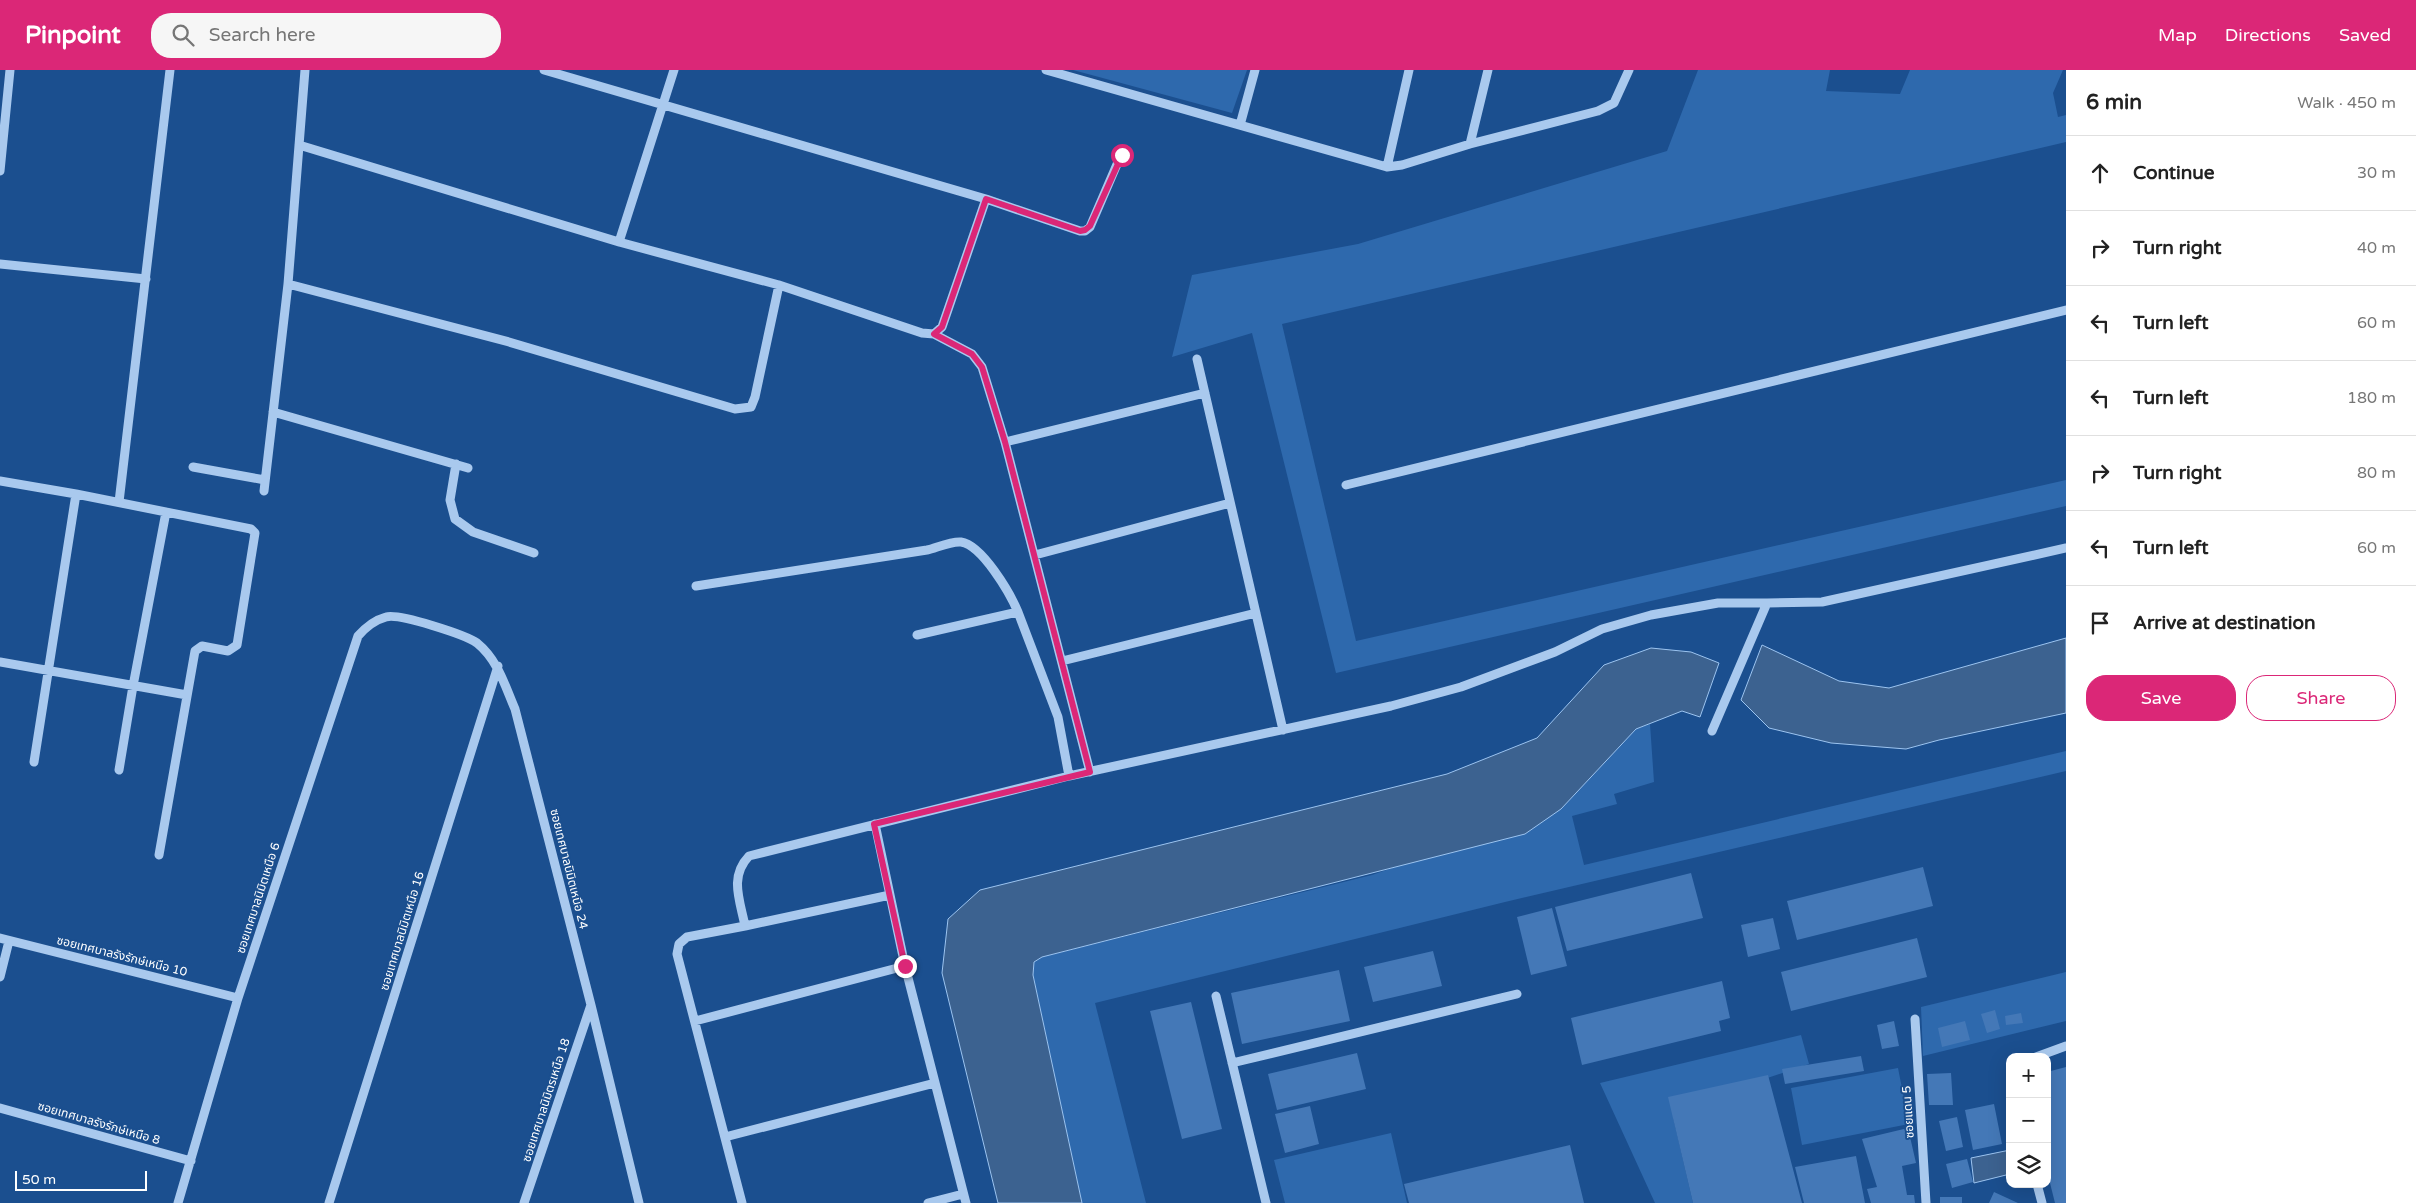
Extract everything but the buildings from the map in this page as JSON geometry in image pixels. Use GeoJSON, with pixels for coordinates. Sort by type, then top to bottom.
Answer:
{"type":"FeatureCollection","features":[{"type":"Feature","properties":{"kind":"street"},"geometry":{"type":"LineString","coordinates":[[0,171],[10,70]]}},
{"type":"Feature","properties":{"kind":"street"},"geometry":{"type":"LineString","coordinates":[[119,502],[170,70]]}},
{"type":"Feature","properties":{"kind":"street"},"geometry":{"type":"LineString","coordinates":[[264,491],[288,284],[305,70]]}},
{"type":"Feature","properties":{"kind":"street"},"geometry":{"type":"LineString","coordinates":[[544,70],[986,199],[1080,231],[1090,226],[1122,155]]}},
{"type":"Feature","properties":{"kind":"street"},"geometry":{"type":"LineString","coordinates":[[619,242],[674,70]]}},
{"type":"Feature","properties":{"kind":"street"},"geometry":{"type":"LineString","coordinates":[[1046,70],[1387,167],[1402,165],[1470,144],[1598,111],[1614,103],[1629,70]]}},
{"type":"Feature","properties":{"kind":"street"},"geometry":{"type":"LineString","coordinates":[[1240,125],[1255,70]]}},
{"type":"Feature","properties":{"kind":"street"},"geometry":{"type":"LineString","coordinates":[[1387,167],[1409,70]]}},
{"type":"Feature","properties":{"kind":"street"},"geometry":{"type":"LineString","coordinates":[[1470,144],[1488,70]]}},
{"type":"Feature","properties":{"kind":"street"},"geometry":{"type":"LineString","coordinates":[[299,145],[619,242],[779,284],[922,333],[934,334],[978,360],[1005,442],[1036,555],[1090,772]]}},
{"type":"Feature","properties":{"kind":"street"},"geometry":{"type":"LineString","coordinates":[[934,334],[942,327],[986,199]]}},
{"type":"Feature","properties":{"kind":"street"},"geometry":{"type":"LineString","coordinates":[[0,264],[146,279]]}},
{"type":"Feature","properties":{"kind":"street"},"geometry":{"type":"LineString","coordinates":[[288,284],[509,342],[735,408],[744,409],[751,407],[755,396],[779,284]]}},
{"type":"Feature","properties":{"kind":"street"},"geometry":{"type":"LineString","coordinates":[[1346,484],[2066,310]]}},
{"type":"Feature","properties":{"kind":"street"},"geometry":{"type":"LineString","coordinates":[[1196,359],[1283,730]]}},
{"type":"Feature","properties":{"kind":"street"},"geometry":{"type":"LineString","coordinates":[[1005,442],[1205,393]]}},
{"type":"Feature","properties":{"kind":"street"},"geometry":{"type":"LineString","coordinates":[[273,412],[468,468]]}},
{"type":"Feature","properties":{"kind":"street"},"geometry":{"type":"LineString","coordinates":[[456,464],[450,500],[455,519],[473,532],[534,553]]}},
{"type":"Feature","properties":{"kind":"street"},"geometry":{"type":"LineString","coordinates":[[193,467],[265,480]]}},
{"type":"Feature","properties":{"kind":"street"},"geometry":{"type":"LineString","coordinates":[[0,482],[119,502],[251,529],[256,533],[237,645],[228,651],[202,646],[195,651],[159,855]]}},
{"type":"Feature","properties":{"kind":"street"},"geometry":{"type":"LineString","coordinates":[[34,762],[46,672],[76,494]]}},
{"type":"Feature","properties":{"kind":"street"},"geometry":{"type":"LineString","coordinates":[[1036,555],[1230,503]]}},
{"type":"Feature","properties":{"kind":"street"},"geometry":{"type":"LineString","coordinates":[[119,770],[166,512]]}},
{"type":"Feature","properties":{"kind":"street"},"geometry":{"type":"LineString","coordinates":[[696,586],[927,550],[960,542],[979,551],[1013,601],[1018,612],[1058,717],[1069,776]]}},
{"type":"Feature","properties":{"kind":"street"},"geometry":{"type":"LineString","coordinates":[[745,926],[736,878],[742,863],[749,856],[1069,776],[1391,706],[1461,687],[1555,652],[1602,629],[1651,615],[1718,603],[1822,602],[2066,548]]}},
{"type":"Feature","properties":{"kind":"street"},"geometry":{"type":"LineString","coordinates":[[1712,731],[1767,603]]}},
{"type":"Feature","properties":{"kind":"street"},"geometry":{"type":"LineString","coordinates":[[917,635],[1018,612]]}},
{"type":"Feature","properties":{"kind":"street"},"geometry":{"type":"LineString","coordinates":[[1062,661],[1256,613]]}},
{"type":"Feature","properties":{"kind":"street","name":"ซอยเทศบาลนิมิตเหนือ 24"},"geometry":{"type":"LineString","coordinates":[[387,616],[418,620],[477,643],[498,666],[515,709],[591,1004],[639,1203]]}},
{"type":"Feature","properties":{"kind":"street","name":"ซอยเทศบาลนิมิตเหนือ 6"},"geometry":{"type":"LineString","coordinates":[[178,1203],[238,998],[358,636],[365,628],[387,616]]}},
{"type":"Feature","properties":{"kind":"street"},"geometry":{"type":"LineString","coordinates":[[0,662],[46,672],[187,695]]}},
{"type":"Feature","properties":{"kind":"street","name":"ซอยเทศบาลนิมิตเหนือ 16"},"geometry":{"type":"LineString","coordinates":[[329,1203],[498,666]]}},
{"type":"Feature","properties":{"kind":"street"},"geometry":{"type":"LineString","coordinates":[[874,824],[905,966],[964,1199],[928,1203]]}},
{"type":"Feature","properties":{"kind":"street"},"geometry":{"type":"LineString","coordinates":[[742,1203],[677,954],[679,944],[688,937],[890,895]]}},
{"type":"Feature","properties":{"kind":"street"},"geometry":{"type":"LineString","coordinates":[[0,977],[4,940]]}},
{"type":"Feature","properties":{"kind":"street","name":"ซอยเทศบาลรังรักษ์เหนือ 10"},"geometry":{"type":"LineString","coordinates":[[4,940],[238,998]]}},
{"type":"Feature","properties":{"kind":"street"},"geometry":{"type":"LineString","coordinates":[[695,1021],[905,966]]}},
{"type":"Feature","properties":{"kind":"street"},"geometry":{"type":"LineString","coordinates":[[1232,1063],[1518,994]]}},
{"type":"Feature","properties":{"kind":"street"},"geometry":{"type":"LineString","coordinates":[[1216,996],[1266,1203]]}},
{"type":"Feature","properties":{"kind":"street","name":"ซอยเทศบาลนิมิตรเหนือ 18"},"geometry":{"type":"LineString","coordinates":[[524,1203],[591,1004]]}},
{"type":"Feature","properties":{"kind":"street","name":"ซอยแดน 5"},"geometry":{"type":"LineString","coordinates":[[1915,1019],[1926,1203]]}},
{"type":"Feature","properties":{"kind":"street"},"geometry":{"type":"LineString","coordinates":[[2047,1053],[2066,1046]]}},
{"type":"Feature","properties":{"kind":"street"},"geometry":{"type":"LineString","coordinates":[[725,1137],[935,1083]]}},
{"type":"Feature","properties":{"kind":"street","name":"ซอยเทศบาลรังรักษ์เหนือ 8"},"geometry":{"type":"LineString","coordinates":[[0,1108],[191,1162]]}},
{"type":"Feature","properties":{"kind":"street"},"geometry":{"type":"LineString","coordinates":[[2038,1188],[2042,1203]]}},
{"type":"Feature","properties":{"kind":"shaded area"},"geometry":{"type":"Polygon","coordinates":[[[1073,70],[1247,70],[1232,113],[1073,70]]]}},
{"type":"Feature","properties":{"kind":"shaded area"},"geometry":{"type":"Polygon","coordinates":[[[1698,70],[1830,70],[1826,91],[1900,94],[1910,70],[2063,70],[2053,93],[2058,117],[2066,115],[2066,142],[1282,324],[1356,641],[2066,480],[2066,506],[1336,673],[1252,333],[1172,357],[1192,275],[1358,244],[1667,151],[1698,70]]]}},
{"type":"Feature","properties":{"kind":"shaded area"},"geometry":{"type":"Polygon","coordinates":[[[2066,638],[2066,713],[1939,740],[1906,749],[1831,743],[1769,728],[1741,700],[1762,645],[1839,681],[1889,688],[2066,638]]]}},
{"type":"Feature","properties":{"kind":"shaded area"},"geometry":{"type":"Polygon","coordinates":[[[1651,648],[1691,652],[1719,663],[1700,717],[1682,711],[1636,729],[1561,809],[1525,834],[1042,957],[1034,962],[1033,975],[1082,1203],[998,1203],[942,973],[948,919],[980,890],[1447,774],[1537,738],[1604,665],[1651,648]]]}},
{"type":"Feature","properties":{"kind":"shaded area"},"geometry":{"type":"Polygon","coordinates":[[[1650,724],[1654,782],[1614,794],[1617,804],[1572,816],[1584,865],[2066,751],[2066,771],[1505,902],[1095,1003],[1146,1203],[1082,1203],[1033,975],[1034,962],[1042,957],[1372,875],[1561,809],[1636,729],[1650,724]]]}},
{"type":"Feature","properties":{"kind":"shaded area"},"geometry":{"type":"Polygon","coordinates":[[[2066,972],[2066,1021],[1923,1056],[1921,1007],[2066,972]]]}},
{"type":"Feature","properties":{"kind":"shaded area"},"geometry":{"type":"Polygon","coordinates":[[[1801,1035],[1809,1064],[1675,1109],[1673,1117],[1693,1203],[1655,1203],[1600,1083],[1801,1035]]]}},
{"type":"Feature","properties":{"kind":"shaded area"},"geometry":{"type":"Polygon","coordinates":[[[1898,1068],[1909,1124],[1802,1145],[1791,1088],[1898,1068]]]}},
{"type":"Feature","properties":{"kind":"shaded area"},"geometry":{"type":"Polygon","coordinates":[[[1391,1133],[1407,1203],[1285,1203],[1274,1160],[1391,1133]]]}},
{"type":"Feature","properties":{"kind":"shaded area"},"geometry":{"type":"Polygon","coordinates":[[[2006,1151],[2006,1175],[1974,1183],[1971,1158],[2006,1151]]]}},
{"type":"Feature","properties":{"kind":"route"},"geometry":{"type":"LineString","coordinates":[[905,966],[874,824],[1090,772],[1036,555],[982,367],[972,354],[934,334],[942,327],[986,199],[1080,231],[1085,230],[1090,226],[1122,155]]}}]}
